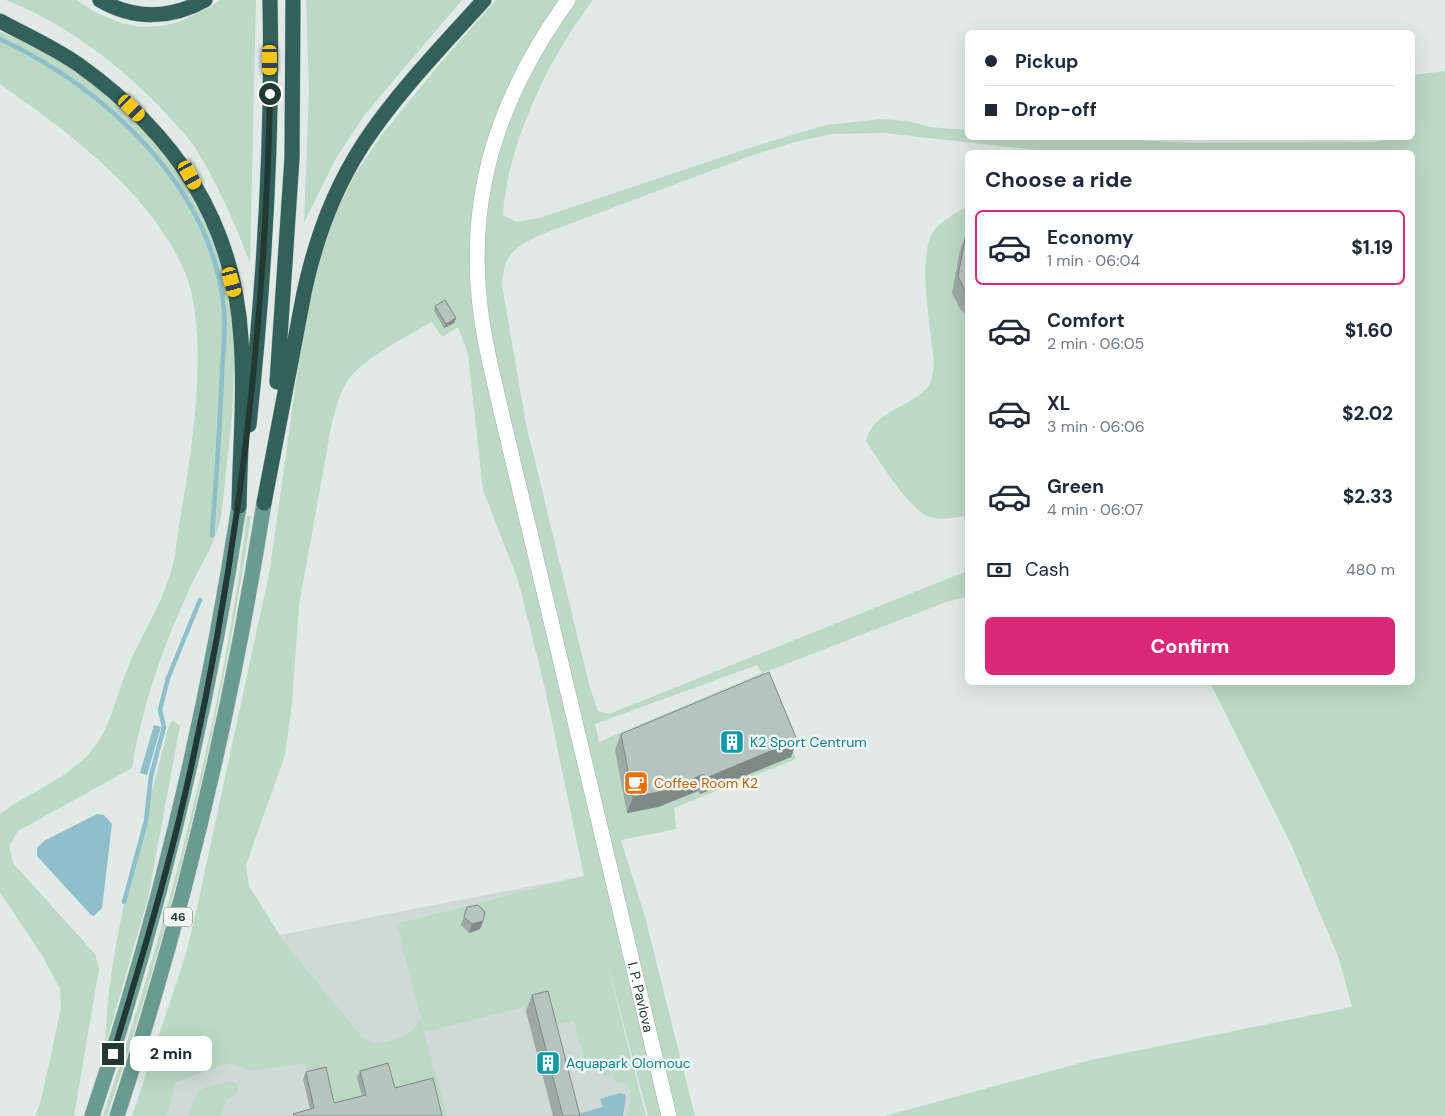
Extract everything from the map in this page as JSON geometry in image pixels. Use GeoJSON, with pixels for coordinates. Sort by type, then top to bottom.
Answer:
{"type":"FeatureCollection","features":[{"type":"Feature","properties":{"kind":"highway"},"geometry":{"type":"LineString","coordinates":[[100,0],[128,12],[156,15],[182,10],[204,0]]}},
{"type":"Feature","properties":{"kind":"highway"},"geometry":{"type":"LineString","coordinates":[[239,506],[253,388],[264,261],[269,150],[270,0]]}},
{"type":"Feature","properties":{"kind":"highway"},"geometry":{"type":"LineString","coordinates":[[264,502],[278,372],[287,257],[292,158],[293,0]]}},
{"type":"Feature","properties":{"kind":"highway"},"geometry":{"type":"LineString","coordinates":[[264,502],[311,259],[324,220],[363,145],[439,50],[484,0]]}},
{"type":"Feature","properties":{"kind":"highway"},"geometry":{"type":"LineString","coordinates":[[0,21],[78,64],[132,108],[158,133],[190,175],[210,212],[236,295],[241,338],[239,506]]}},
{"type":"Feature","properties":{"kind":"main road","name":"46"},"geometry":{"type":"LineString","coordinates":[[117,1116],[175,930],[210,792],[237,662],[264,502]]}},
{"type":"Feature","properties":{"kind":"main road","name":"46"},"geometry":{"type":"LineString","coordinates":[[92,1116],[150,930],[180,812],[213,662],[239,506]]}},
{"type":"Feature","properties":{"kind":"street","name":"I. P. Pavlova"},"geometry":{"type":"LineString","coordinates":[[568,0],[524,69],[511,95],[493,143],[478,218],[478,282],[488,351],[669,1116]]}},
{"type":"Feature","properties":{"kind":"shaded area"},"geometry":{"type":"Polygon","coordinates":[[[584,876],[643,1116],[139,1116],[207,949],[584,876]]]}},
{"type":"Feature","properties":{"kind":"green space"},"geometry":{"type":"Polygon","coordinates":[[[6,0],[76,0],[97,13],[121,23],[140,27],[162,26],[179,22],[209,8],[220,0],[256,0],[250,263],[232,218],[211,174],[192,143],[172,120],[136,84],[96,51],[52,22],[6,0]]]}},
{"type":"Feature","properties":{"kind":"green space"},"geometry":{"type":"Polygon","coordinates":[[[306,0],[462,0],[365,114],[335,160],[304,223],[309,90],[306,0]]]}},
{"type":"Feature","properties":{"kind":"green space"},"geometry":{"type":"Polygon","coordinates":[[[496,0],[593,0],[561,47],[533,102],[522,131],[506,188],[503,215],[517,222],[539,218],[752,147],[826,125],[882,119],[908,121],[929,127],[965,130],[965,140],[1135,140],[1195,143],[1415,140],[1415,75],[1445,71],[1445,1116],[885,1116],[1091,1060],[1352,1007],[1339,959],[1291,844],[1211,685],[1415,685],[1415,150],[1035,150],[884,133],[832,134],[795,142],[753,155],[540,235],[517,248],[512,253],[505,266],[503,275],[502,285],[526,424],[590,688],[598,711],[609,714],[965,572],[965,597],[946,602],[763,673],[796,759],[674,808],[676,829],[621,840],[645,917],[695,1116],[648,1116],[604,951],[646,1116],[627,1116],[631,1097],[630,1089],[625,1084],[616,1082],[613,1075],[605,1076],[600,1061],[586,1064],[574,1021],[556,1025],[552,1007],[526,1011],[524,1007],[425,1032],[396,924],[584,876],[544,684],[518,580],[483,490],[468,354],[458,327],[442,337],[432,322],[387,347],[365,363],[349,379],[339,400],[332,422],[299,605],[292,703],[285,755],[246,865],[249,886],[284,942],[361,1036],[376,1043],[398,1038],[415,1028],[420,1017],[447,1116],[332,1110],[309,1077],[305,1063],[251,1071],[229,1063],[176,1082],[167,1116],[132,1116],[186,954],[198,903],[270,569],[300,353],[312,284],[330,226],[354,176],[380,137],[443,60],[496,0]],[[757,665],[595,724],[599,742],[762,673],[757,665]]]}},
{"type":"Feature","properties":{"kind":"green space"},"geometry":{"type":"Polygon","coordinates":[[[0,32],[65,64],[95,84],[147,132],[170,160],[206,222],[219,254],[229,296],[234,342],[234,386],[220,522],[210,548],[178,614],[161,657],[147,700],[132,768],[18,831],[9,846],[13,863],[95,954],[99,969],[74,1116],[35,1116],[40,1104],[61,1007],[60,989],[43,957],[0,892],[0,814],[66,774],[85,758],[93,748],[106,727],[128,667],[166,587],[175,554],[194,427],[198,358],[196,326],[192,296],[184,270],[169,242],[129,189],[79,143],[0,84],[0,32]]]}},
{"type":"Feature","properties":{"kind":"green space"},"geometry":{"type":"Polygon","coordinates":[[[965,208],[965,516],[939,519],[930,517],[914,506],[895,484],[866,441],[876,423],[884,416],[919,395],[927,388],[930,382],[934,362],[925,276],[928,243],[933,232],[953,214],[965,208]]]}},
{"type":"Feature","properties":{"kind":"green space"},"geometry":{"type":"Polygon","coordinates":[[[247,516],[251,516],[225,669],[210,744],[174,894],[131,1042],[107,1116],[103,1116],[127,1043],[171,894],[208,744],[236,592],[247,516]]]}},
{"type":"Feature","properties":{"kind":"green space"},"geometry":{"type":"Polygon","coordinates":[[[173,720],[180,726],[148,898],[105,1047],[113,966],[128,886],[168,728],[173,720]]]}},
{"type":"Feature","properties":{"kind":"green space"},"geometry":{"type":"Polygon","coordinates":[[[232,1081],[237,1084],[238,1090],[234,1096],[227,1098],[221,1116],[189,1116],[195,1098],[202,1089],[232,1081]]]}},
{"type":"Feature","properties":{"kind":"water"},"geometry":{"type":"Polygon","coordinates":[[[154,725],[161,727],[147,775],[140,773],[154,725]]]}},
{"type":"Feature","properties":{"kind":"water"},"geometry":{"type":"Polygon","coordinates":[[[97,814],[104,815],[112,824],[102,908],[94,916],[37,856],[37,848],[44,841],[97,814]]]}},
{"type":"Feature","properties":{"kind":"water"},"geometry":{"type":"Polygon","coordinates":[[[620,1093],[625,1094],[626,1097],[623,1116],[578,1116],[578,1114],[603,1107],[600,1099],[620,1093]]]}},
{"type":"Feature","properties":{"kind":"building"},"geometry":{"type":"Polygon","coordinates":[[[965,239],[965,291],[958,276],[965,239]]]}},
{"type":"Feature","properties":{"kind":"building"},"geometry":{"type":"Polygon","coordinates":[[[445,300],[456,318],[446,324],[435,306],[445,300]]]}},
{"type":"Feature","properties":{"kind":"building"},"geometry":{"type":"Polygon","coordinates":[[[769,672],[797,740],[706,778],[704,774],[664,791],[633,797],[621,734],[769,672]]]}},
{"type":"Feature","properties":{"kind":"building"},"geometry":{"type":"Polygon","coordinates":[[[478,905],[485,912],[483,921],[472,924],[464,917],[467,907],[478,905]]]}},
{"type":"Feature","properties":{"kind":"building"},"geometry":{"type":"Polygon","coordinates":[[[548,991],[580,1116],[563,1116],[532,995],[548,991]]]}},
{"type":"Feature","properties":{"kind":"building"},"geometry":{"type":"Polygon","coordinates":[[[388,1063],[395,1088],[433,1078],[442,1116],[294,1116],[293,1114],[314,1108],[306,1072],[326,1067],[334,1103],[366,1095],[360,1071],[388,1063]]]}},
{"type":"Feature","properties":{"kind":"waterway"},"geometry":{"type":"LineString","coordinates":[[0,39],[40,60],[78,85],[114,114],[147,147],[176,183],[199,222],[215,264],[225,317],[212,535]]}},
{"type":"Feature","properties":{"kind":"waterway"},"geometry":{"type":"LineString","coordinates":[[124,902],[146,821],[151,776],[164,727],[160,710],[168,678],[200,600]]}},
{"type":"Feature","properties":{"kind":"place","name":"K2 Sport Centrum"},"geometry":{"type":"Point","coordinates":[732,742]}},
{"type":"Feature","properties":{"kind":"place","name":"Coffee Room K2"},"geometry":{"type":"Point","coordinates":[636,783]}},
{"type":"Feature","properties":{"kind":"place","name":"Aquapark Olomouc"},"geometry":{"type":"Point","coordinates":[548,1063]}},
{"type":"Feature","properties":{"kind":"route"},"geometry":{"type":"LineString","coordinates":[[113,1054],[150,930],[170,854],[201,722],[226,584],[248,436],[256,360],[268,187],[270,94]]}}]}
